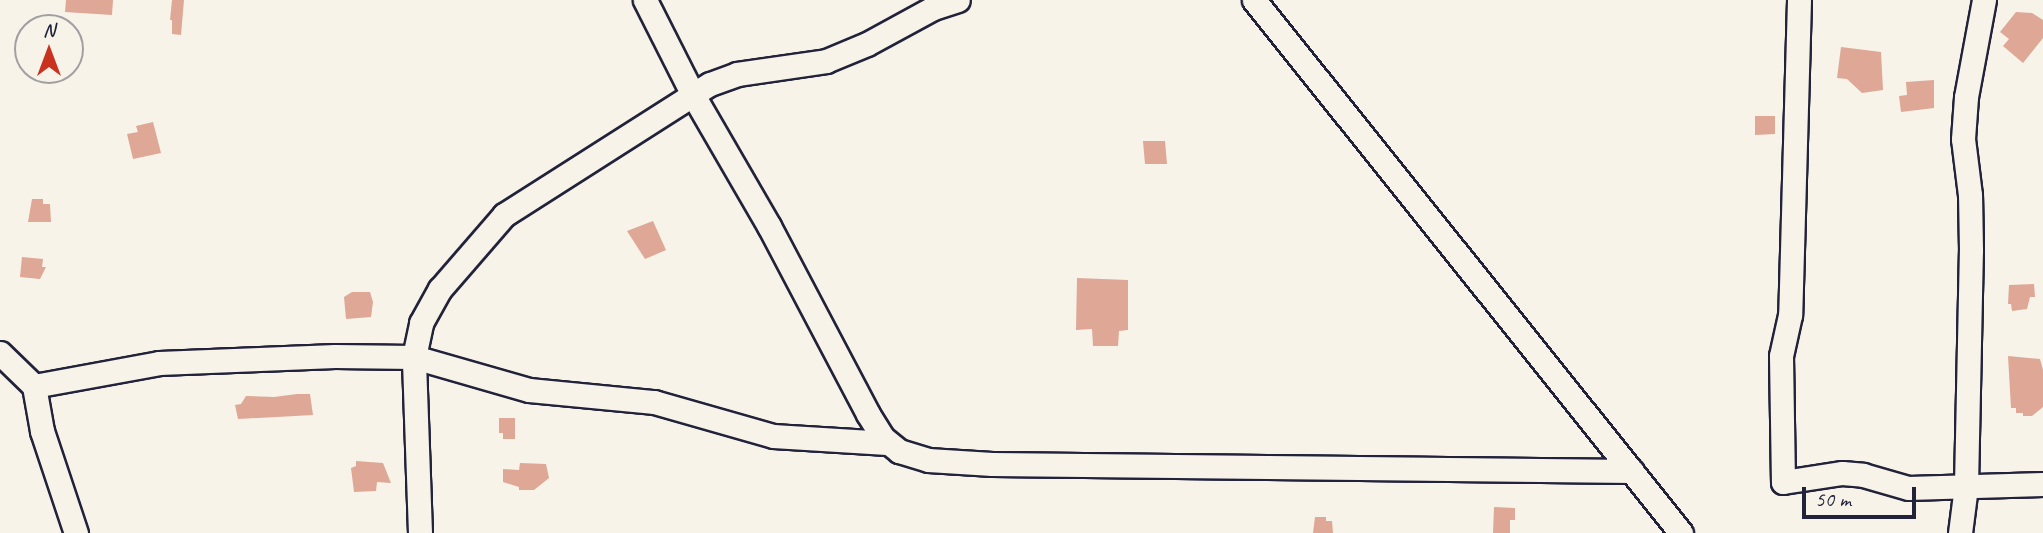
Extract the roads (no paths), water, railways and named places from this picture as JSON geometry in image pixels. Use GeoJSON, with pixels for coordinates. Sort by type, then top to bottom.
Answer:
{"type":"FeatureCollection","features":[{"type":"Feature","properties":{"kind":"street"},"geometry":{"type":"LineString","coordinates":[[645,0],[693,95],[769,226],[868,414],[887,443]]}},
{"type":"Feature","properties":{"kind":"street"},"geometry":{"type":"LineString","coordinates":[[420,533],[414,357],[421,323],[440,289],[504,215],[693,95],[737,74],[826,61],[867,44],[933,8],[958,0]]}},
{"type":"Feature","properties":{"kind":"street"},"geometry":{"type":"LineString","coordinates":[[1254,0],[1681,533]]}},
{"type":"Feature","properties":{"kind":"street"},"geometry":{"type":"LineString","coordinates":[[1799,0],[1790,315],[1781,356],[1783,482],[1853,473],[1908,488],[2043,484]]}},
{"type":"Feature","properties":{"kind":"street"},"geometry":{"type":"LineString","coordinates":[[1960,533],[1966,486],[1971,250],[1970,194],[1963,139],[1966,97],[1984,0]]}},
{"type":"Feature","properties":{"kind":"street"},"geometry":{"type":"LineString","coordinates":[[0,353],[34,386],[42,431],[76,533]]}},
{"type":"Feature","properties":{"kind":"street"},"geometry":{"type":"LineString","coordinates":[[34,386],[159,363],[335,356],[414,357],[529,390],[653,402],[773,436],[887,443],[928,460],[992,464],[1632,471]]}}]}
